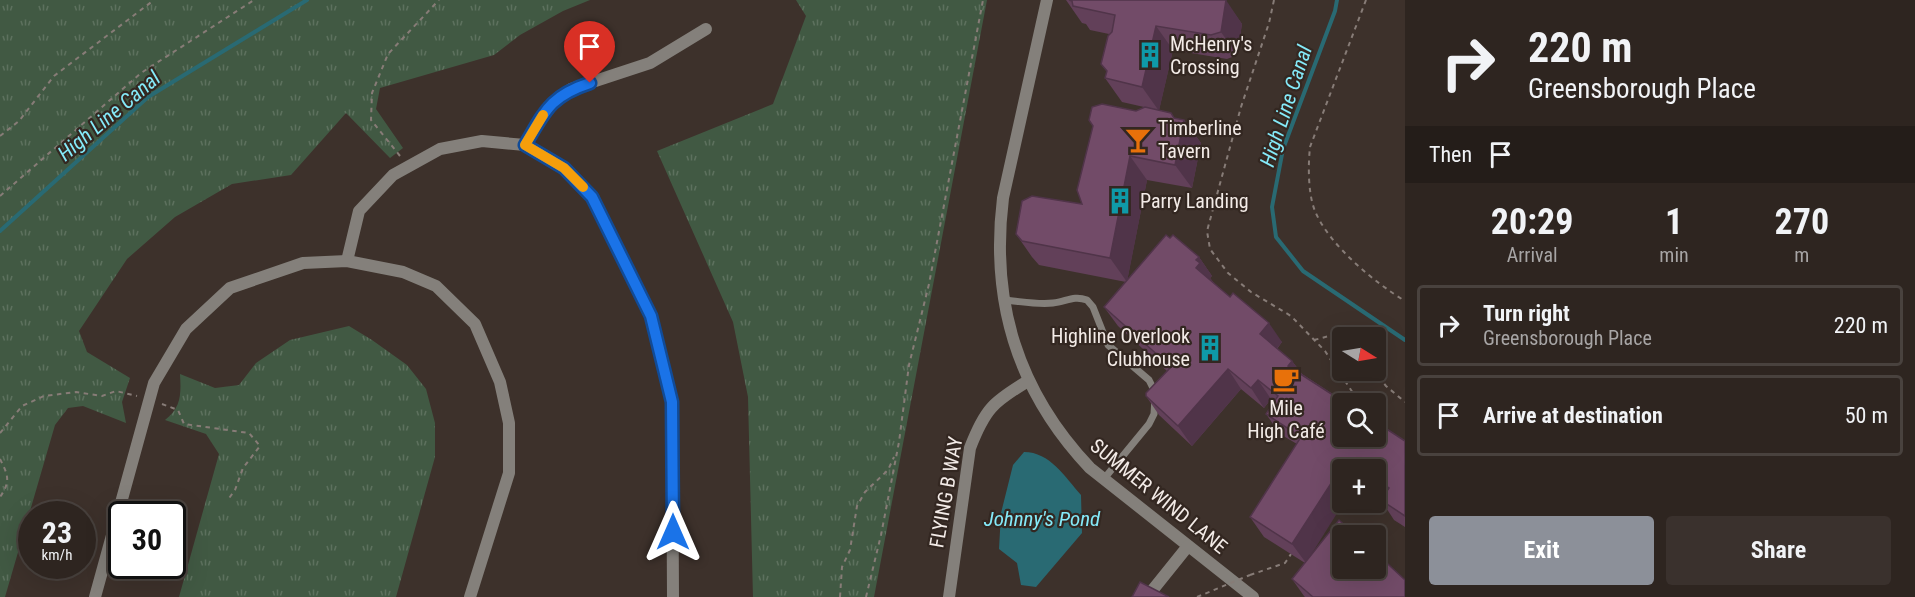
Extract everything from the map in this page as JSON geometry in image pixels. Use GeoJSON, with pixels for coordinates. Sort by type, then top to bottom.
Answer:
{"type":"FeatureCollection","features":[{"type":"Feature","properties":{"kind":"street","name":"SUMMER WIND LANE"},"geometry":{"type":"LineString","coordinates":[[1047,0],[1003,198],[999,230],[999,262],[1010,329],[1028,381],[1049,418],[1070,448],[1103,480],[1253,597]]}},
{"type":"Feature","properties":{"kind":"street"},"geometry":{"type":"LineString","coordinates":[[525,145],[548,107],[571,89],[650,63],[706,29]]}},
{"type":"Feature","properties":{"kind":"street"},"geometry":{"type":"LineString","coordinates":[[346,261],[359,211],[393,175],[440,149],[482,141],[525,145],[564,168],[592,197],[651,316],[672,402],[673,597]]}},
{"type":"Feature","properties":{"kind":"street"},"geometry":{"type":"LineString","coordinates":[[95,597],[154,383],[186,329],[230,288],[303,263],[346,261],[403,272],[436,286],[476,324],[500,382],[509,423],[509,474],[470,597]]}},
{"type":"Feature","properties":{"kind":"street","name":"FLYING B WAY"},"geometry":{"type":"LineString","coordinates":[[949,597],[970,448],[979,427],[993,405],[1028,381]]}},
{"type":"Feature","properties":{"kind":"street"},"geometry":{"type":"LineString","coordinates":[[1147,597],[1188,546]]}},
{"type":"Feature","properties":{"kind":"lane"},"geometry":{"type":"LineString","coordinates":[[1004,300],[1055,303],[1072,297],[1087,300],[1093,307],[1108,345],[1149,380],[1154,388],[1154,414],[1140,436],[1103,480]]}},
{"type":"Feature","properties":{"kind":"path"},"geometry":{"type":"LineString","coordinates":[[0,136],[19,121],[54,76],[154,0]]}},
{"type":"Feature","properties":{"kind":"path"},"geometry":{"type":"LineString","coordinates":[[0,196],[141,73],[254,0]]}},
{"type":"Feature","properties":{"kind":"path"},"geometry":{"type":"LineString","coordinates":[[408,167],[371,120],[372,93],[388,54],[439,0]]}},
{"type":"Feature","properties":{"kind":"path"},"geometry":{"type":"LineString","coordinates":[[866,597],[881,535],[897,451],[909,365],[929,284],[982,0]]}},
{"type":"Feature","properties":{"kind":"path"},"geometry":{"type":"LineString","coordinates":[[1274,0],[1269,23],[1241,107],[1208,231],[1210,249],[1228,273],[1251,292],[1291,315],[1324,351],[1353,393]]}},
{"type":"Feature","properties":{"kind":"path"},"geometry":{"type":"LineString","coordinates":[[1366,0],[1310,147],[1308,170],[1314,210],[1334,243],[1388,291],[1405,301]]}},
{"type":"Feature","properties":{"kind":"path"},"geometry":{"type":"LineString","coordinates":[[1314,340],[1332,335]]}},
{"type":"Feature","properties":{"kind":"path"},"geometry":{"type":"LineString","coordinates":[[1382,381],[1405,402]]}},
{"type":"Feature","properties":{"kind":"path"},"geometry":{"type":"LineString","coordinates":[[840,597],[842,567],[850,550],[857,506],[865,492],[888,470],[897,451]]}},
{"type":"Feature","properties":{"kind":"path"},"geometry":{"type":"LineString","coordinates":[[0,459],[8,481],[0,497]]}},
{"type":"Feature","properties":{"kind":"path"},"geometry":{"type":"LineString","coordinates":[[1197,597],[1285,563],[1291,554]]}},
{"type":"Feature","properties":{"kind":"green space"},"geometry":{"type":"Polygon","coordinates":[[[0,0],[590,0],[563,11],[520,35],[494,55],[380,88],[376,109],[403,148],[390,158],[346,113],[291,175],[232,184],[175,217],[127,259],[79,331],[87,352],[130,378],[122,402],[126,423],[83,406],[68,408],[55,425],[33,501],[18,501],[18,552],[5,597],[0,597],[0,0]]]}},
{"type":"Feature","properties":{"kind":"green space"},"geometry":{"type":"Polygon","coordinates":[[[796,0],[987,0],[874,597],[753,597],[748,397],[733,322],[657,151],[773,104],[806,16],[796,0]]]}},
{"type":"Feature","properties":{"kind":"green space"},"geometry":{"type":"Polygon","coordinates":[[[349,326],[407,365],[426,389],[435,423],[435,457],[396,597],[179,597],[184,579],[186,579],[219,454],[206,434],[165,420],[177,405],[180,393],[180,374],[215,388],[239,385],[256,363],[290,340],[349,326]]]}},
{"type":"Feature","properties":{"kind":"water","name":"Johnny's Pond"},"geometry":{"type":"Polygon","coordinates":[[[1024,452],[1042,456],[1049,461],[1063,473],[1081,495],[1082,533],[1036,587],[1021,585],[1017,563],[999,549],[1001,513],[1013,465],[1024,452]]]}},
{"type":"Feature","properties":{"kind":"building"},"geometry":{"type":"Polygon","coordinates":[[[1069,0],[1226,0],[1221,32],[1211,35],[1156,26],[1142,87],[1105,78],[1107,71],[1101,64],[1115,15],[1073,6],[1072,1],[1069,0]]]}},
{"type":"Feature","properties":{"kind":"building"},"geometry":{"type":"Polygon","coordinates":[[[1102,104],[1136,111],[1145,107],[1171,113],[1174,118],[1184,120],[1175,165],[1130,156],[1110,258],[1022,241],[1016,234],[1022,201],[1032,196],[1082,204],[1077,190],[1093,126],[1089,120],[1092,107],[1102,104]]]}},
{"type":"Feature","properties":{"kind":"building"},"geometry":{"type":"Polygon","coordinates":[[[1166,235],[1170,238],[1173,235],[1199,257],[1196,260],[1200,263],[1196,268],[1230,297],[1233,293],[1269,323],[1260,334],[1292,361],[1288,366],[1332,394],[1332,447],[1386,447],[1386,429],[1405,441],[1405,516],[1386,503],[1386,492],[1389,488],[1386,486],[1386,459],[1332,459],[1332,482],[1292,544],[1250,517],[1301,437],[1266,414],[1278,396],[1258,380],[1251,388],[1228,369],[1178,426],[1146,396],[1146,393],[1171,367],[1104,307],[1166,235]]]}},
{"type":"Feature","properties":{"kind":"building"},"geometry":{"type":"Polygon","coordinates":[[[1339,520],[1344,525],[1335,525],[1339,520]]]}},
{"type":"Feature","properties":{"kind":"building"},"geometry":{"type":"Polygon","coordinates":[[[1332,529],[1332,579],[1386,579],[1386,562],[1405,580],[1405,597],[1313,597],[1292,579],[1332,529]]]}},
{"type":"Feature","properties":{"kind":"building"},"geometry":{"type":"Polygon","coordinates":[[[1140,582],[1169,597],[1132,597],[1140,582]]]}},
{"type":"Feature","properties":{"kind":"waterway","name":"High Line Canal"},"geometry":{"type":"LineString","coordinates":[[0,231],[148,97],[307,0]]}},
{"type":"Feature","properties":{"kind":"waterway","name":"High Line Canal"},"geometry":{"type":"LineString","coordinates":[[1337,0],[1335,11],[1283,149],[1272,207],[1276,237],[1303,271],[1405,340]]}},
{"type":"Feature","properties":{"kind":"slow traffic"},"geometry":{"type":"LineString","coordinates":[[543,115],[525,145],[564,168],[583,187]]}},
{"type":"Feature","properties":{"kind":"place","name":"McHenry's Crossing"},"geometry":{"type":"Point","coordinates":[1150,55]}},
{"type":"Feature","properties":{"kind":"place","name":"Timberline Tavern"},"geometry":{"type":"Point","coordinates":[1138,140]}},
{"type":"Feature","properties":{"kind":"place","name":"Parry Landing"},"geometry":{"type":"Point","coordinates":[1120,201]}},
{"type":"Feature","properties":{"kind":"place","name":"Highline Overlook Clubhouse"},"geometry":{"type":"Point","coordinates":[1210,348]}},
{"type":"Feature","properties":{"kind":"place","name":"Mile High Café"},"geometry":{"type":"Point","coordinates":[1286,379]}},
{"type":"Feature","properties":{"kind":"route"},"geometry":{"type":"LineString","coordinates":[[590,83],[571,89],[548,107],[525,145],[564,168],[592,197],[651,316],[672,402],[673,532]]}}]}
